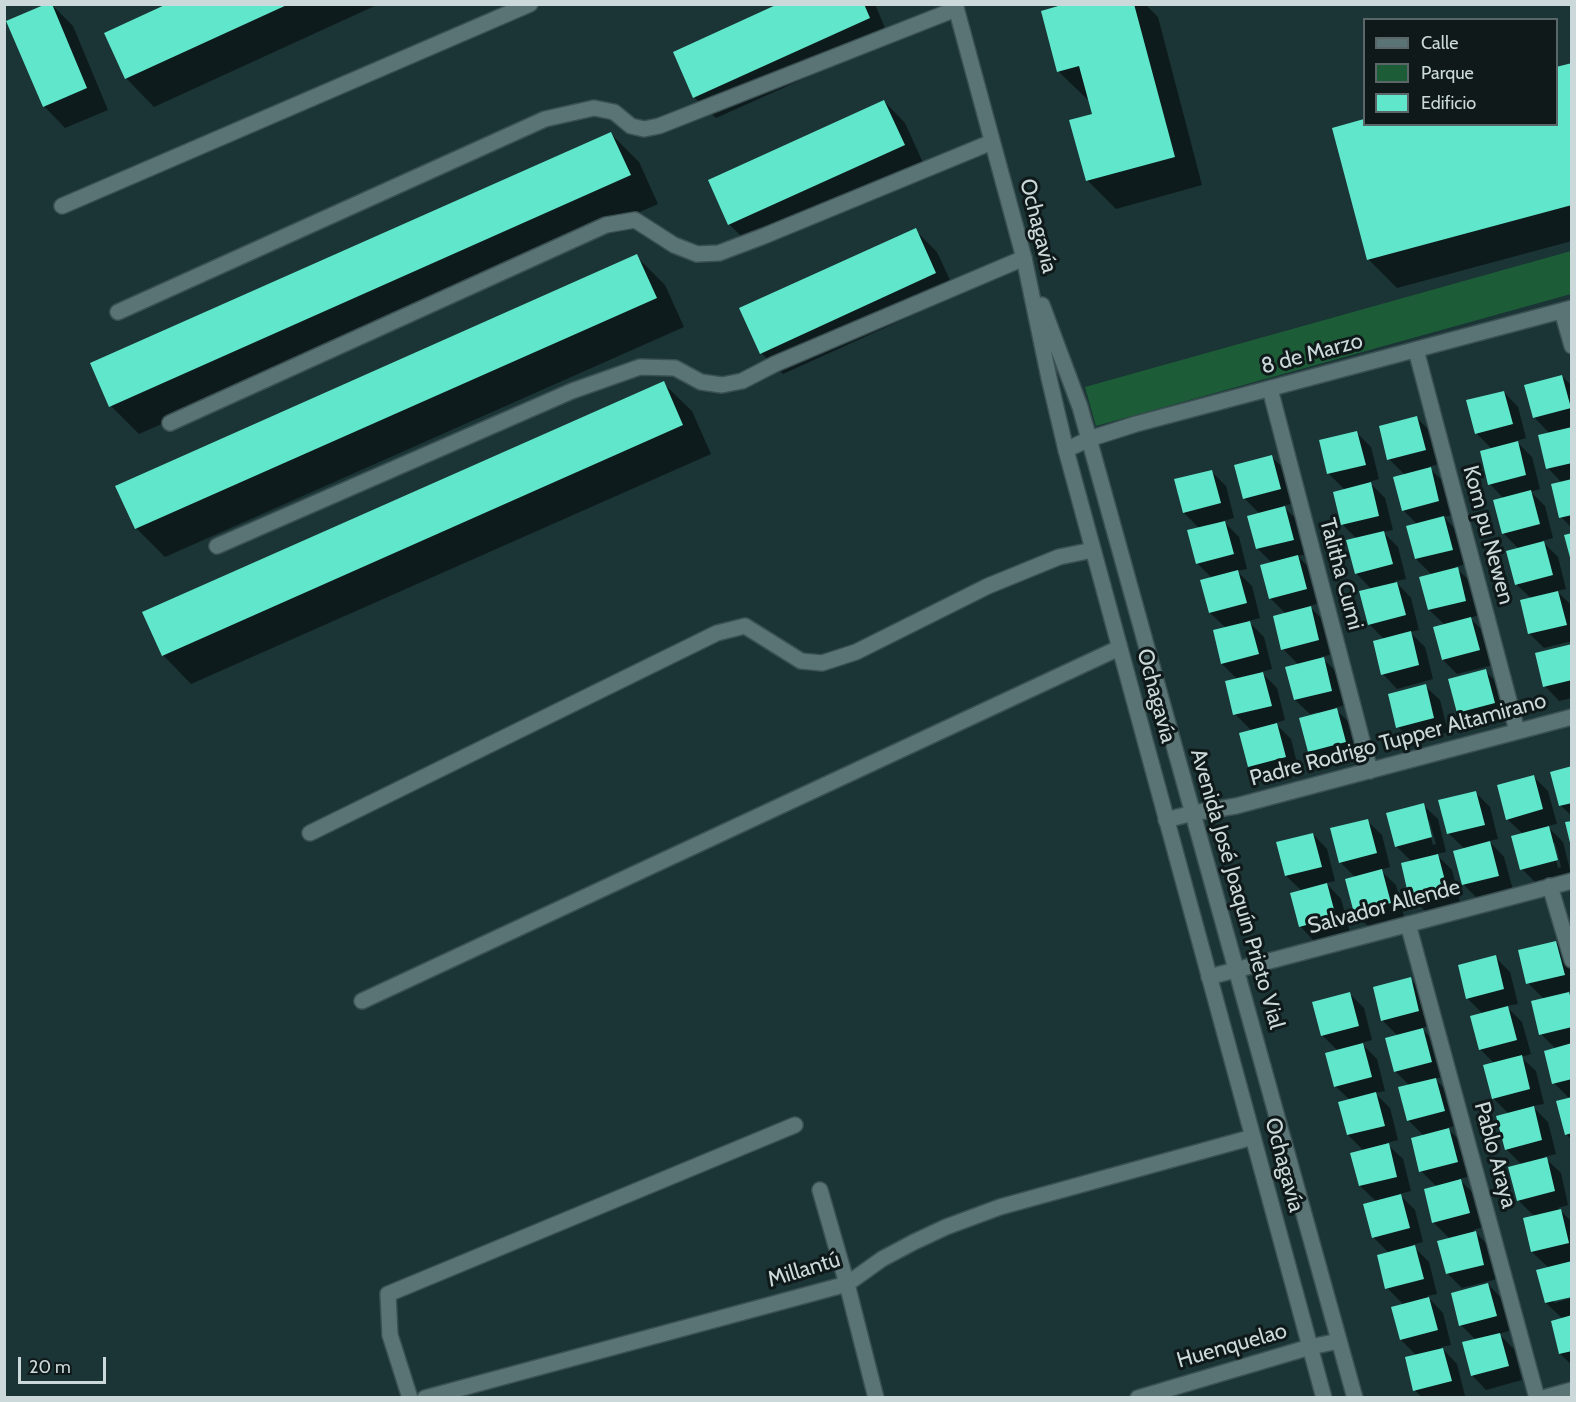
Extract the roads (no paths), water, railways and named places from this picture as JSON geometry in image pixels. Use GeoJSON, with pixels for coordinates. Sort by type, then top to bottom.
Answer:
{"type":"FeatureCollection","features":[{"type":"Feature","properties":{"kind":"street"},"geometry":{"type":"LineString","coordinates":[[62,206],[530,4]]}},
{"type":"Feature","properties":{"kind":"street"},"geometry":{"type":"LineString","coordinates":[[118,312],[545,119],[594,108],[614,112],[631,126],[644,129],[659,126],[955,7]]}},
{"type":"Feature","properties":{"kind":"street","name":"Ochagavía"},"geometry":{"type":"LineString","coordinates":[[955,7],[1024,258],[1048,378],[1092,550],[1324,1398]]}},
{"type":"Feature","properties":{"kind":"street"},"geometry":{"type":"LineString","coordinates":[[170,423],[606,225],[635,220],[674,245],[697,254],[719,253],[992,142]]}},
{"type":"Feature","properties":{"kind":"street"},"geometry":{"type":"LineString","coordinates":[[217,546],[591,384],[640,367],[675,368],[701,382],[722,385],[742,381],[775,364],[1024,258]]}},
{"type":"Feature","properties":{"kind":"street","name":"Avenida José Joaquín Prieto Vial"},"geometry":{"type":"LineString","coordinates":[[1024,258],[1080,407],[1355,1398]]}},
{"type":"Feature","properties":{"kind":"street"},"geometry":{"type":"LineString","coordinates":[[1567,310],[1572,346]]}},
{"type":"Feature","properties":{"kind":"street","name":"8 de Marzo"},"geometry":{"type":"LineString","coordinates":[[1066,450],[1089,439],[1136,424],[1567,310]]}},
{"type":"Feature","properties":{"kind":"street","name":"Kom pu Newen"},"geometry":{"type":"LineString","coordinates":[[1416,350],[1517,731]]}},
{"type":"Feature","properties":{"kind":"street","name":"Talitha Cumi"},"geometry":{"type":"LineString","coordinates":[[1269,389],[1370,771]]}},
{"type":"Feature","properties":{"kind":"street"},"geometry":{"type":"LineString","coordinates":[[310,833],[717,633],[745,626],[801,662],[822,663],[855,652],[988,586],[1059,557],[1092,550]]}},
{"type":"Feature","properties":{"kind":"street"},"geometry":{"type":"LineString","coordinates":[[362,1001],[1119,648]]}},
{"type":"Feature","properties":{"kind":"street","name":"Padre Rodrigo Tupper Altamirano"},"geometry":{"type":"LineString","coordinates":[[1166,820],[1236,806],[1572,717]]}},
{"type":"Feature","properties":{"kind":"street","name":"Salvador Allende"},"geometry":{"type":"LineString","coordinates":[[1209,977],[1572,881]]}},
{"type":"Feature","properties":{"kind":"street"},"geometry":{"type":"LineString","coordinates":[[1550,886],[1572,960]]}},
{"type":"Feature","properties":{"kind":"street","name":"Pablo Araya"},"geometry":{"type":"LineString","coordinates":[[1408,924],[1538,1398]]}},
{"type":"Feature","properties":{"kind":"street"},"geometry":{"type":"LineString","coordinates":[[410,1398],[390,1335],[388,1294],[795,1125]]}},
{"type":"Feature","properties":{"kind":"street","name":"Millantú"},"geometry":{"type":"LineString","coordinates":[[425,1398],[847,1284],[882,1259],[914,1242],[946,1227],[1000,1207],[1253,1137]]}},
{"type":"Feature","properties":{"kind":"street"},"geometry":{"type":"LineString","coordinates":[[820,1190],[876,1398]]}},
{"type":"Feature","properties":{"kind":"street","name":"Huenquelao"},"geometry":{"type":"LineString","coordinates":[[1138,1398],[1310,1347],[1339,1341]]}},
{"type":"Feature","properties":{"kind":"street"},"geometry":{"type":"LineString","coordinates":[[1543,1398],[1572,1390]]}}]}
